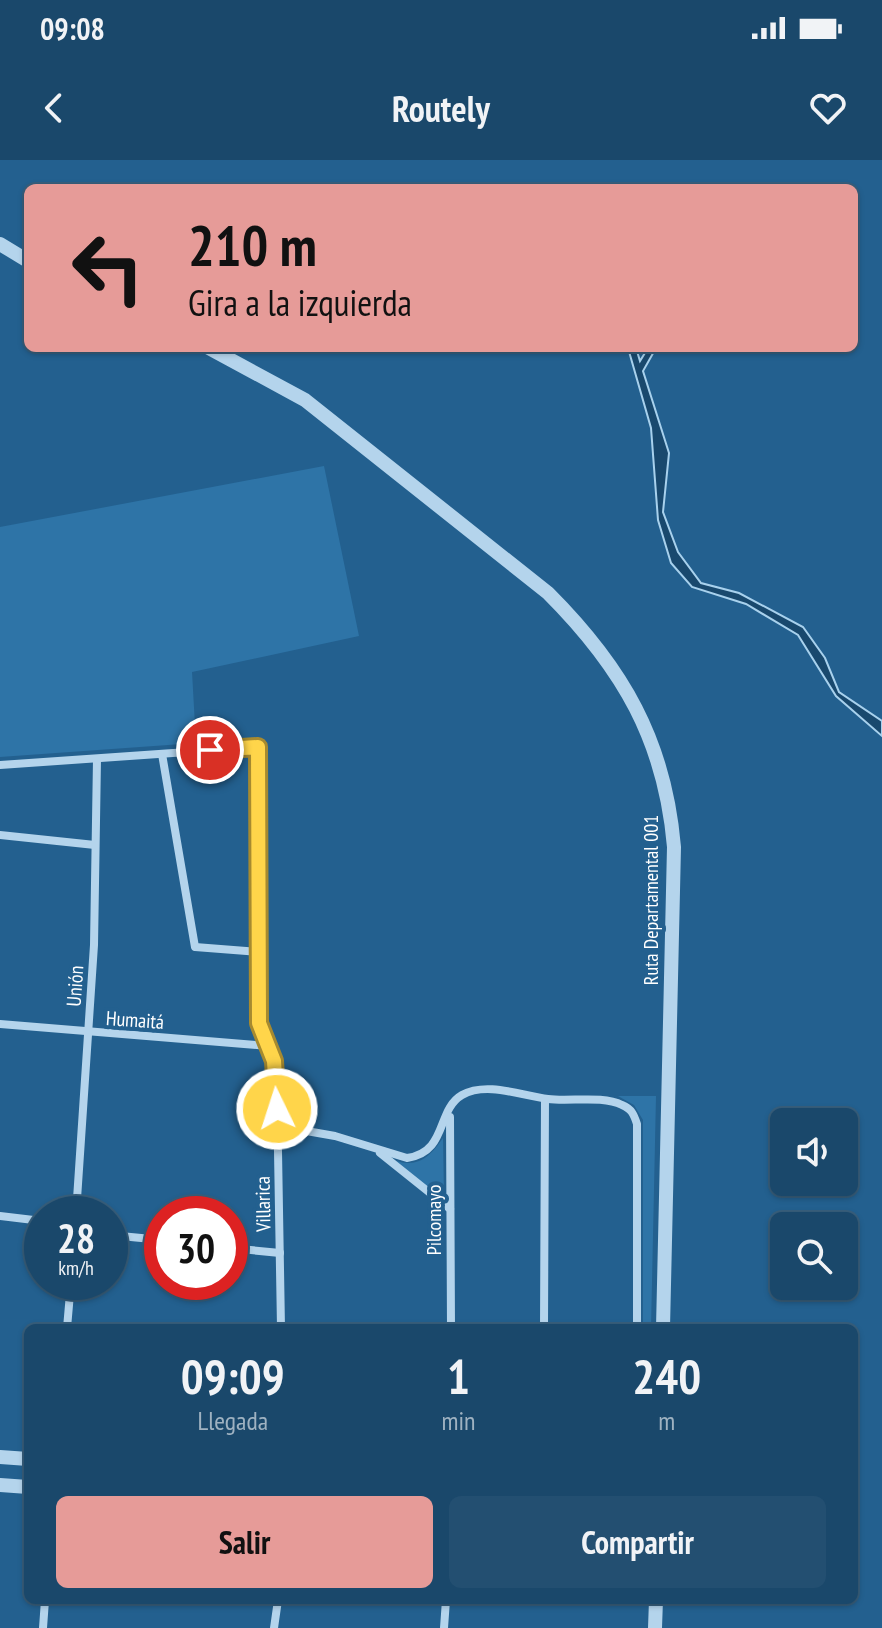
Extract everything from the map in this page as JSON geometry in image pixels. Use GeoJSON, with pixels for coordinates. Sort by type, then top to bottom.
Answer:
{"type":"FeatureCollection","features":[{"type":"Feature","properties":{"kind":"street"},"geometry":{"type":"LineString","coordinates":[[0,244],[24,259]]}},
{"type":"Feature","properties":{"kind":"street","name":"Ruta Departamental 001"},"geometry":{"type":"LineString","coordinates":[[216,352],[305,400],[548,593],[583,628],[618,673],[639,711],[664,775],[670,799],[674,847],[663,1324]]}},
{"type":"Feature","properties":{"kind":"street","name":"Villarica"},"geometry":{"type":"LineString","coordinates":[[162,754],[258,747],[259,1023],[274,1061],[281,1324]]}},
{"type":"Feature","properties":{"kind":"street"},"geometry":{"type":"LineString","coordinates":[[0,765],[162,754],[195,947],[260,952]]}},
{"type":"Feature","properties":{"kind":"street","name":"Unión"},"geometry":{"type":"LineString","coordinates":[[77,1196],[94,945],[97,759]]}},
{"type":"Feature","properties":{"kind":"street"},"geometry":{"type":"LineString","coordinates":[[0,835],[95,845]]}},
{"type":"Feature","properties":{"kind":"street","name":"Humaitá"},"geometry":{"type":"LineString","coordinates":[[0,1024],[268,1046]]}},
{"type":"Feature","properties":{"kind":"street"},"geometry":{"type":"LineString","coordinates":[[278,1126],[335,1136],[396,1158],[423,1154],[457,1098],[471,1092],[506,1091],[545,1099],[610,1102],[633,1112],[637,1124],[637,1324]]}},
{"type":"Feature","properties":{"kind":"street"},"geometry":{"type":"LineString","coordinates":[[544,1324],[545,1099]]}},
{"type":"Feature","properties":{"kind":"street","name":"Pilcomayo"},"geometry":{"type":"LineString","coordinates":[[450,1112],[451,1324]]}},
{"type":"Feature","properties":{"kind":"street"},"geometry":{"type":"LineString","coordinates":[[376,1150],[450,1209]]}},
{"type":"Feature","properties":{"kind":"street"},"geometry":{"type":"LineString","coordinates":[[0,1216],[24,1219]]}},
{"type":"Feature","properties":{"kind":"street"},"geometry":{"type":"LineString","coordinates":[[248,1250],[280,1253]]}},
{"type":"Feature","properties":{"kind":"street"},"geometry":{"type":"LineString","coordinates":[[67,1324],[69,1300]]}},
{"type":"Feature","properties":{"kind":"street"},"geometry":{"type":"LineString","coordinates":[[0,1457],[24,1459]]}},
{"type":"Feature","properties":{"kind":"street"},"geometry":{"type":"LineString","coordinates":[[0,1485],[24,1487]]}},
{"type":"Feature","properties":{"kind":"street"},"geometry":{"type":"LineString","coordinates":[[43,1628],[45,1604]]}},
{"type":"Feature","properties":{"kind":"street"},"geometry":{"type":"LineString","coordinates":[[274,1628],[277,1604]]}},
{"type":"Feature","properties":{"kind":"street"},"geometry":{"type":"LineString","coordinates":[[444,1628],[446,1604]]}},
{"type":"Feature","properties":{"kind":"street"},"geometry":{"type":"LineString","coordinates":[[655,1628],[656,1604]]}},
{"type":"Feature","properties":{"kind":"shaded area"},"geometry":{"type":"Polygon","coordinates":[[[629,352],[637,352],[640,361],[646,352],[654,352],[643,371],[669,453],[663,512],[678,552],[701,583],[739,593],[803,627],[825,658],[839,692],[882,721],[882,736],[836,696],[798,635],[746,604],[692,587],[671,563],[658,520],[651,428],[629,352]]]}},
{"type":"Feature","properties":{"kind":"shaded area"},"geometry":{"type":"Polygon","coordinates":[[[324,466],[359,636],[192,672],[196,743],[0,757],[0,527],[324,466]]]}},
{"type":"Feature","properties":{"kind":"shaded area"},"geometry":{"type":"Polygon","coordinates":[[[618,1096],[656,1096],[651,1324],[643,1324],[643,1120],[634,1105],[618,1096]]]}},
{"type":"Feature","properties":{"kind":"shaded area"},"geometry":{"type":"Polygon","coordinates":[[[443,1138],[444,1196],[441,1198],[396,1161],[418,1161],[434,1150],[443,1138]]]}},
{"type":"Feature","properties":{"kind":"route"},"geometry":{"type":"LineString","coordinates":[[210,750],[258,747],[259,1023],[274,1061],[277,1109]]}}]}
